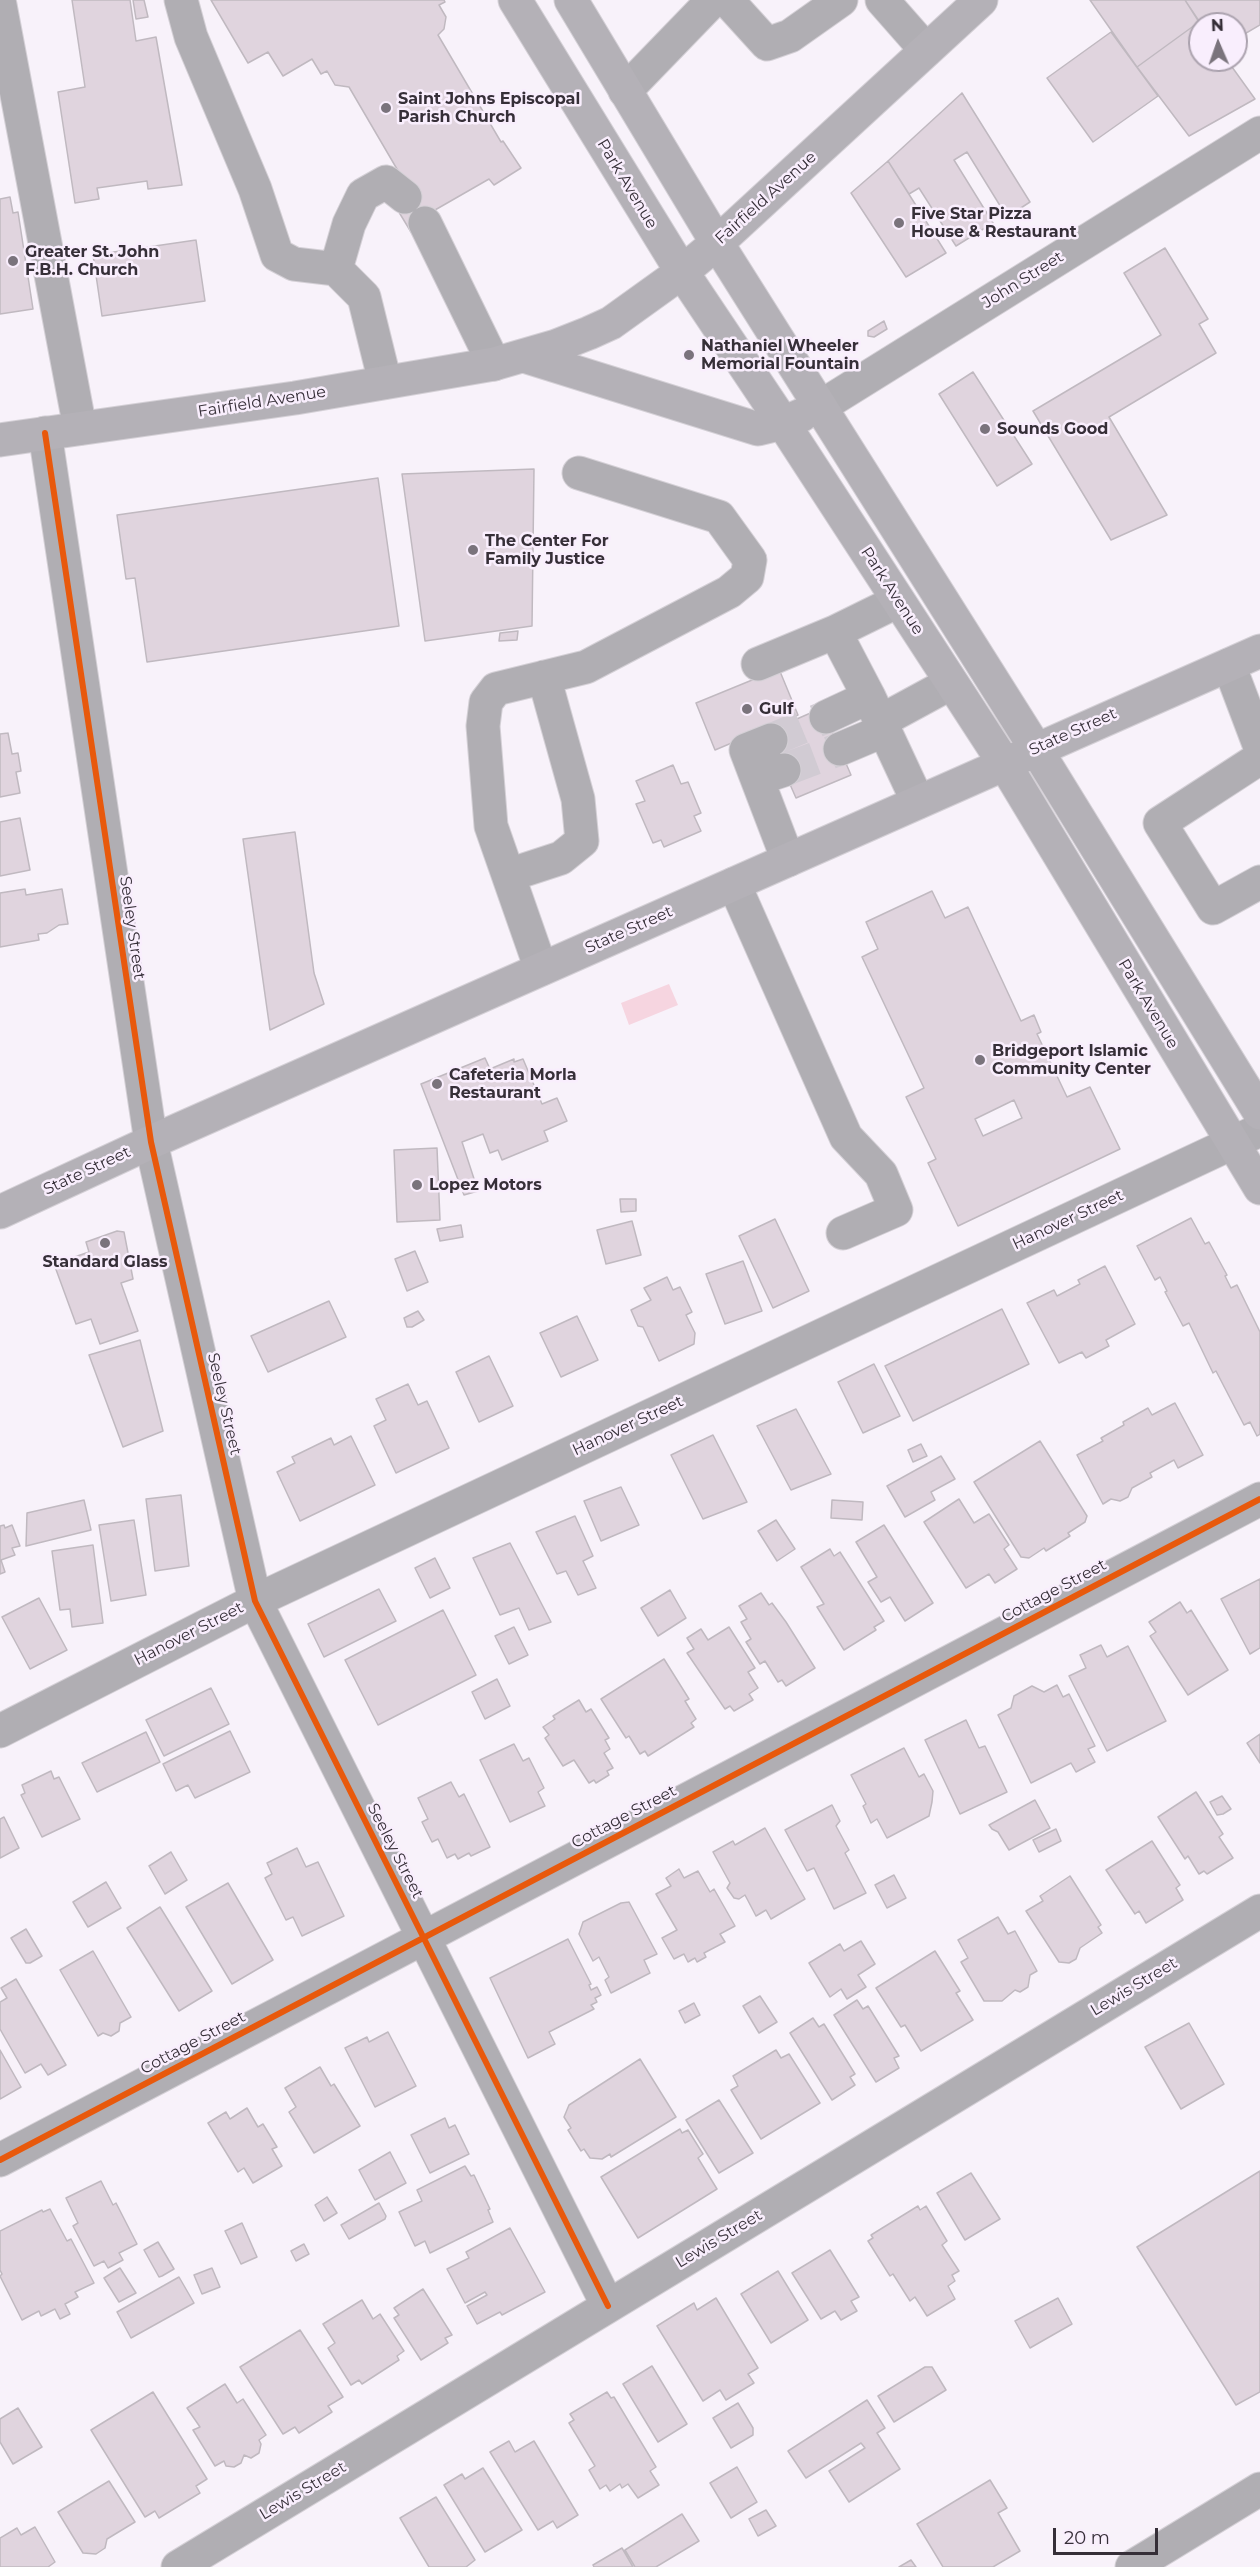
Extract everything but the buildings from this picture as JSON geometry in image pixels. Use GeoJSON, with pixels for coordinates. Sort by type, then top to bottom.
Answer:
{"type":"FeatureCollection","features":[{"type":"Feature","properties":{"kind":"main road","name":"Park Avenue"},"geometry":{"type":"LineString","coordinates":[[514,0],[682,272],[783,423],[1246,1136],[1260,1188]]}},
{"type":"Feature","properties":{"kind":"main road"},"geometry":{"type":"LineString","coordinates":[[570,0],[717,243],[1036,748],[1260,1113]]}},
{"type":"Feature","properties":{"kind":"main road","name":"Fairfield Avenue"},"geometry":{"type":"LineString","coordinates":[[0,440],[295,398],[509,360],[556,346],[611,322],[682,272],[717,243],[981,0]]}},
{"type":"Feature","properties":{"kind":"main road","name":"Fairfield Avenue"},"geometry":{"type":"LineString","coordinates":[[509,360],[758,429],[783,423]]}},
{"type":"Feature","properties":{"kind":"main road","name":"John Street"},"geometry":{"type":"LineString","coordinates":[[783,423],[820,407]]}},
{"type":"Feature","properties":{"kind":"main road","name":"State Street"},"geometry":{"type":"LineString","coordinates":[[0,1212],[151,1142],[1036,748],[1260,651]]}},
{"type":"Feature","properties":{"kind":"street"},"geometry":{"type":"LineString","coordinates":[[181,0],[190,37],[255,189],[278,255],[294,264],[336,269],[364,297],[385,382]]}},
{"type":"Feature","properties":{"kind":"street"},"geometry":{"type":"LineString","coordinates":[[625,91],[713,0]]}},
{"type":"Feature","properties":{"kind":"street"},"geometry":{"type":"LineString","coordinates":[[727,0],[767,44],[790,36],[841,0]]}},
{"type":"Feature","properties":{"kind":"street"},"geometry":{"type":"LineString","coordinates":[[882,0],[926,50]]}},
{"type":"Feature","properties":{"kind":"street"},"geometry":{"type":"LineString","coordinates":[[0,5],[80,428]]}},
{"type":"Feature","properties":{"kind":"street","name":"John Street"},"geometry":{"type":"LineString","coordinates":[[820,407],[1260,133]]}},
{"type":"Feature","properties":{"kind":"street"},"geometry":{"type":"LineString","coordinates":[[336,269],[349,224],[363,195],[386,182],[405,197]]}},
{"type":"Feature","properties":{"kind":"street"},"geometry":{"type":"LineString","coordinates":[[425,223],[509,360]]}},
{"type":"Feature","properties":{"kind":"street","name":"Seeley Street"},"geometry":{"type":"LineString","coordinates":[[45,433],[151,1142],[255,1601],[608,2306]]}},
{"type":"Feature","properties":{"kind":"street"},"geometry":{"type":"LineString","coordinates":[[541,969],[491,826],[483,726],[486,702],[496,689],[586,667],[729,592],[747,577],[750,560],[719,517],[579,474]]}},
{"type":"Feature","properties":{"kind":"street"},"geometry":{"type":"LineString","coordinates":[[758,664],[835,633],[898,601]]}},
{"type":"Feature","properties":{"kind":"street"},"geometry":{"type":"LineString","coordinates":[[835,633],[878,716],[918,802]]}},
{"type":"Feature","properties":{"kind":"street"},"geometry":{"type":"LineString","coordinates":[[1229,665],[1260,747]]}},
{"type":"Feature","properties":{"kind":"street"},"geometry":{"type":"LineString","coordinates":[[509,875],[561,858],[582,841],[578,799],[544,677]]}},
{"type":"Feature","properties":{"kind":"street"},"geometry":{"type":"LineString","coordinates":[[840,749],[878,716],[951,683]]}},
{"type":"Feature","properties":{"kind":"street"},"geometry":{"type":"LineString","coordinates":[[826,717],[878,716]]}},
{"type":"Feature","properties":{"kind":"street"},"geometry":{"type":"LineString","coordinates":[[771,740],[746,750],[771,774],[788,860]]}},
{"type":"Feature","properties":{"kind":"street"},"geometry":{"type":"LineString","coordinates":[[1260,758],[1160,823],[1213,908],[1260,882]]}},
{"type":"Feature","properties":{"kind":"street"},"geometry":{"type":"LineString","coordinates":[[734,884],[846,1137],[881,1174],[896,1210],[843,1233]]}},
{"type":"Feature","properties":{"kind":"street","name":"Hanover Street"},"geometry":{"type":"LineString","coordinates":[[0,1731],[255,1601],[1246,1136]]}},
{"type":"Feature","properties":{"kind":"street","name":"Cottage Street"},"geometry":{"type":"LineString","coordinates":[[0,2160],[1260,1498]]}},
{"type":"Feature","properties":{"kind":"street","name":"Lewis Street"},"geometry":{"type":"LineString","coordinates":[[178,2567],[1260,1911]]}},
{"type":"Feature","properties":{"kind":"street"},"geometry":{"type":"LineString","coordinates":[[1132,2567],[1260,2489]]}},
{"type":"Feature","properties":{"kind":"shaded area"},"geometry":{"type":"Polygon","coordinates":[[[669,984],[678,1005],[629,1025],[621,1003],[669,984]]]}},
{"type":"Feature","properties":{"kind":"tunnel"},"geometry":{"type":"LineString","coordinates":[[771,740],[826,717]]}},
{"type":"Feature","properties":{"kind":"tunnel"},"geometry":{"type":"LineString","coordinates":[[784,770],[840,749]]}},
{"type":"Feature","properties":{"kind":"cycle path"},"geometry":{"type":"LineString","coordinates":[[45,433],[151,1142],[255,1601],[608,2306]]}},
{"type":"Feature","properties":{"kind":"cycle path"},"geometry":{"type":"LineString","coordinates":[[0,2160],[1260,1499]]}},
{"type":"Feature","properties":{"kind":"place","name":"Saint Johns Episcopal Parish Church"},"geometry":{"type":"Point","coordinates":[386,108]}},
{"type":"Feature","properties":{"kind":"place","name":"Five Star Pizza House & Restaurant"},"geometry":{"type":"Point","coordinates":[899,223]}},
{"type":"Feature","properties":{"kind":"place","name":"Greater St. John F.B.H. Church"},"geometry":{"type":"Point","coordinates":[13,261]}},
{"type":"Feature","properties":{"kind":"place","name":"Nathaniel Wheeler Memorial Fountain"},"geometry":{"type":"Point","coordinates":[689,355]}},
{"type":"Feature","properties":{"kind":"place","name":"Sounds Good"},"geometry":{"type":"Point","coordinates":[985,429]}},
{"type":"Feature","properties":{"kind":"place","name":"The Center For Family Justice"},"geometry":{"type":"Point","coordinates":[473,550]}},
{"type":"Feature","properties":{"kind":"place","name":"Gulf"},"geometry":{"type":"Point","coordinates":[747,709]}},
{"type":"Feature","properties":{"kind":"place","name":"Bridgeport Islamic Community Center"},"geometry":{"type":"Point","coordinates":[980,1060]}},
{"type":"Feature","properties":{"kind":"place","name":"Cafeteria Morla Restaurant"},"geometry":{"type":"Point","coordinates":[437,1084]}},
{"type":"Feature","properties":{"kind":"place","name":"Lopez Motors"},"geometry":{"type":"Point","coordinates":[417,1185]}},
{"type":"Feature","properties":{"kind":"place","name":"Standard Glass"},"geometry":{"type":"Point","coordinates":[105,1243]}}]}
